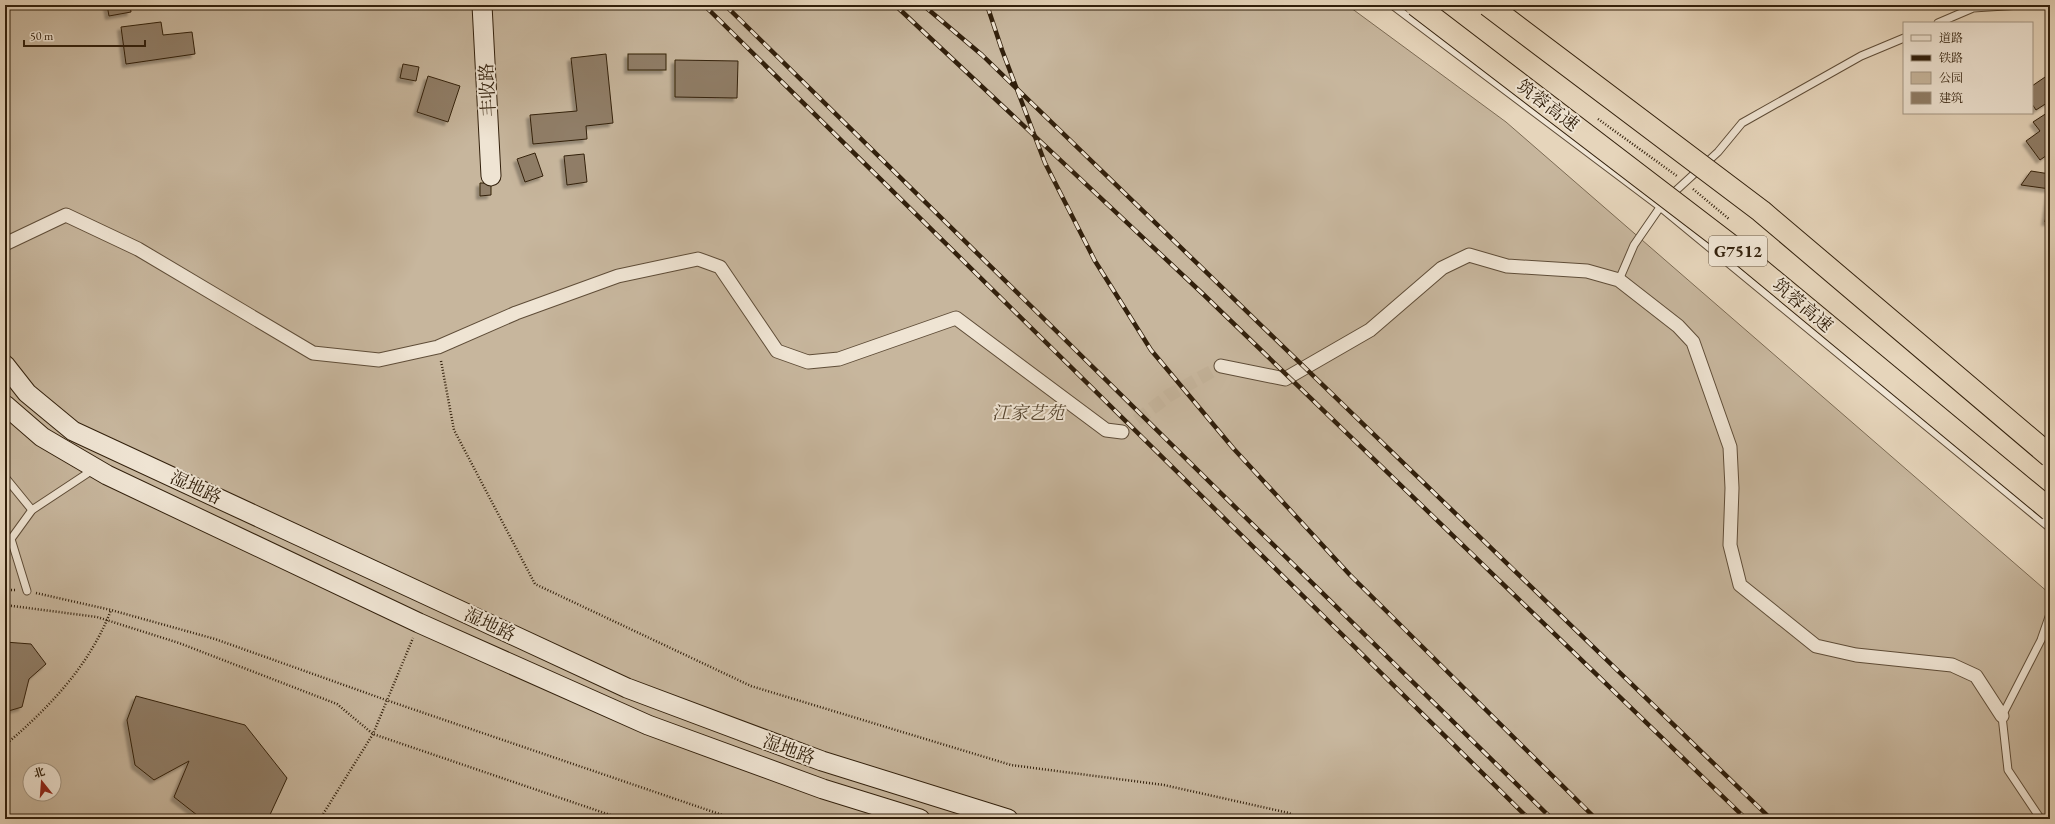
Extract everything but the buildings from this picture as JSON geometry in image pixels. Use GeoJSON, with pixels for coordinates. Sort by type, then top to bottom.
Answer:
{"type":"FeatureCollection","features":[{"type":"Feature","properties":{"kind":"highway","name":"筑蓉高速"},"geometry":{"type":"LineString","coordinates":[[1416,5],[1735,249],[2050,510]]}},
{"type":"Feature","properties":{"kind":"highway","name":"G7512"},"geometry":{"type":"LineString","coordinates":[[1488,5],[1762,211],[2050,456]]}},
{"type":"Feature","properties":{"kind":"street","name":"丰收路"},"geometry":{"type":"LineString","coordinates":[[482,5],[491,176]]}},
{"type":"Feature","properties":{"kind":"street"},"geometry":{"type":"LineString","coordinates":[[5,244],[66,215],[138,250],[313,353],[379,360],[438,347],[516,313],[618,276],[698,259],[720,267],[777,351],[808,362],[839,359],[956,318],[1106,430],[1122,432]]}},
{"type":"Feature","properties":{"kind":"street"},"geometry":{"type":"LineString","coordinates":[[1221,366],[1285,379],[1370,330],[1442,268],[1469,255],[1507,266],[1587,271],[1619,280],[1678,326],[1693,342],[1730,447],[1732,488],[1730,546],[1740,585],[1816,646],[1856,655],[1952,665],[1976,676],[2002,716]]}},
{"type":"Feature","properties":{"kind":"street","name":"湿地路"},"geometry":{"type":"LineString","coordinates":[[5,365],[27,393],[73,430],[627,688],[822,761],[1008,819]]}},
{"type":"Feature","properties":{"kind":"street","name":"湿地路"},"geometry":{"type":"LineString","coordinates":[[5,405],[42,437],[95,468],[419,623],[648,725],[823,789],[920,819]]}},
{"type":"Feature","properties":{"kind":"lane"},"geometry":{"type":"LineString","coordinates":[[1392,5],[1659,206],[2050,528]]}},
{"type":"Feature","properties":{"kind":"lane"},"geometry":{"type":"LineString","coordinates":[[1940,22],[1973,8],[2021,5]]}},
{"type":"Feature","properties":{"kind":"lane"},"geometry":{"type":"LineString","coordinates":[[1619,280],[1634,245],[1659,206],[1718,152],[1742,123],[1861,56],[1903,38]]}},
{"type":"Feature","properties":{"kind":"lane"},"geometry":{"type":"LineString","coordinates":[[27,591],[8,538],[32,510],[95,468]]}},
{"type":"Feature","properties":{"kind":"lane"},"geometry":{"type":"LineString","coordinates":[[5,477],[32,510]]}},
{"type":"Feature","properties":{"kind":"lane"},"geometry":{"type":"LineString","coordinates":[[2043,819],[2040,818],[2008,770],[2002,716],[2041,640],[2050,614]]}},
{"type":"Feature","properties":{"kind":"path"},"geometry":{"type":"LineString","coordinates":[[438,347],[454,430],[535,584],[751,686],[1011,765],[1164,785],[1289,813],[1300,819]]}},
{"type":"Feature","properties":{"kind":"path"},"geometry":{"type":"LineString","coordinates":[[5,590],[27,591],[111,610],[215,639],[386,700],[734,819]]}},
{"type":"Feature","properties":{"kind":"path"},"geometry":{"type":"LineString","coordinates":[[5,605],[74,613],[107,620],[179,643],[337,704],[373,734],[622,819]]}},
{"type":"Feature","properties":{"kind":"path"},"geometry":{"type":"LineString","coordinates":[[5,745],[39,716],[76,673],[98,640],[111,610]]}},
{"type":"Feature","properties":{"kind":"path"},"geometry":{"type":"LineString","coordinates":[[320,819],[373,734],[419,623]]}},
{"type":"Feature","properties":{"kind":"green space","name":"江家艺苑"},"geometry":{"type":"Polygon","coordinates":[[[5,5],[1347,5],[1506,122],[2050,594],[2050,819],[5,819],[5,5]]]}},
{"type":"Feature","properties":{"kind":"tunnel"},"geometry":{"type":"LineString","coordinates":[[1122,432],[1168,396],[1221,366]]}},
{"type":"Feature","properties":{"kind":"railway"},"geometry":{"type":"LineString","coordinates":[[704,5],[1529,819]]}},
{"type":"Feature","properties":{"kind":"railway"},"geometry":{"type":"LineString","coordinates":[[725,5],[1552,819]]}},
{"type":"Feature","properties":{"kind":"railway"},"geometry":{"type":"LineString","coordinates":[[895,5],[1203,294],[1746,819]]}},
{"type":"Feature","properties":{"kind":"railway"},"geometry":{"type":"LineString","coordinates":[[923,5],[982,55],[1771,819]]}},
{"type":"Feature","properties":{"kind":"railway"},"geometry":{"type":"LineString","coordinates":[[987,5],[1002,50],[1045,163],[1095,261],[1151,350],[1233,448],[1350,575],[1596,819]]}}]}
